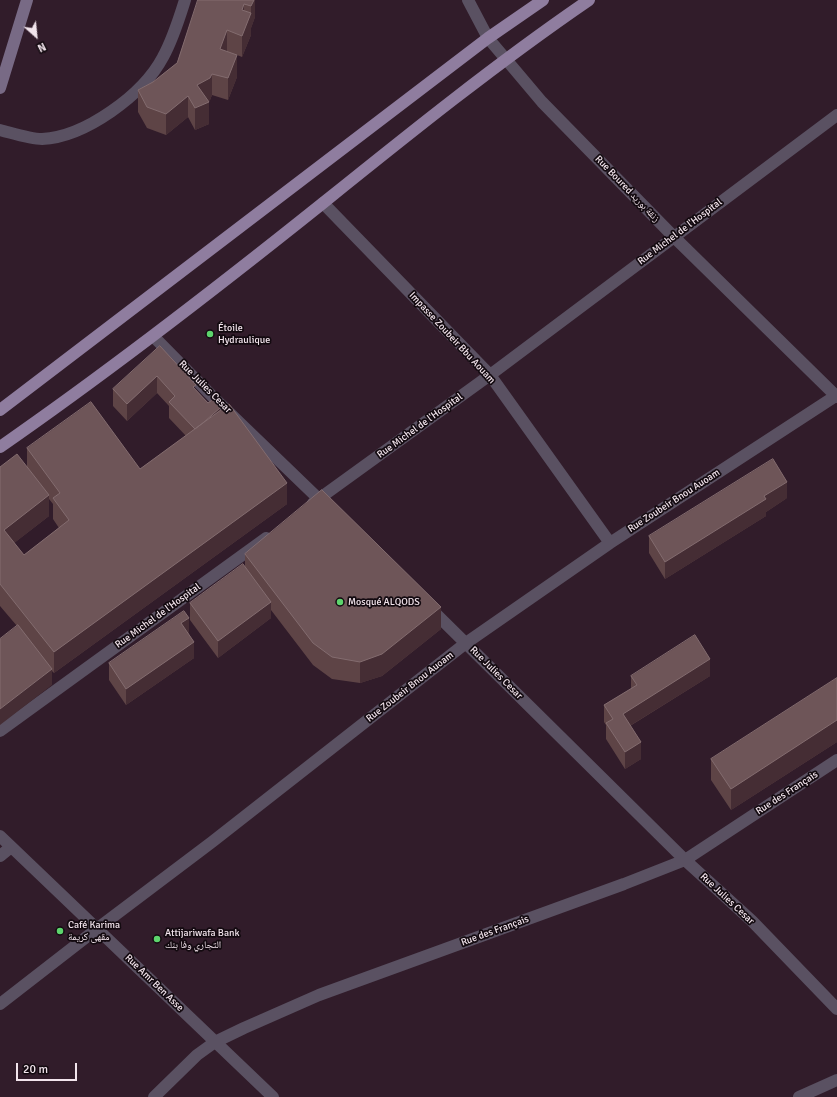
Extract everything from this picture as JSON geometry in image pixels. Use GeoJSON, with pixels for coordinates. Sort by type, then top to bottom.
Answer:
{"type":"FeatureCollection","features":[{"type":"Feature","properties":{"kind":"main road"},"geometry":{"type":"LineString","coordinates":[[0,88],[27,0]]}},
{"type":"Feature","properties":{"kind":"main road"},"geometry":{"type":"LineString","coordinates":[[0,410],[488,38],[543,0]]}},
{"type":"Feature","properties":{"kind":"main road"},"geometry":{"type":"LineString","coordinates":[[0,447],[154,337],[411,132],[540,34],[589,0]]}},
{"type":"Feature","properties":{"kind":"street"},"geometry":{"type":"LineString","coordinates":[[0,130],[40,139],[59,137],[82,128],[104,116],[125,101],[150,76],[163,57],[185,0]]}},
{"type":"Feature","properties":{"kind":"street","name":"Rue Boured زنقة بوريد"},"geometry":{"type":"LineString","coordinates":[[468,0],[488,38],[542,102],[674,237],[837,396]]}},
{"type":"Feature","properties":{"kind":"street","name":"Rue Michel de l'Hospital"},"geometry":{"type":"LineString","coordinates":[[306,509],[490,375],[837,115]]}},
{"type":"Feature","properties":{"kind":"street","name":"Impasse Zoubeir Bbu Aouam"},"geometry":{"type":"LineString","coordinates":[[323,203],[490,375],[610,543]]}},
{"type":"Feature","properties":{"kind":"street","name":"Rue Julies Cesar"},"geometry":{"type":"LineString","coordinates":[[154,337],[213,397],[330,510]]}},
{"type":"Feature","properties":{"kind":"street","name":"Rue Zoubeir Bnou Auoam"},"geometry":{"type":"LineString","coordinates":[[0,1004],[212,842],[466,643],[610,543],[837,396]]}},
{"type":"Feature","properties":{"kind":"street","name":"Rue Michel de l'Hospital"},"geometry":{"type":"LineString","coordinates":[[0,731],[274,532]]}},
{"type":"Feature","properties":{"kind":"street","name":"Rue Julies Cesar"},"geometry":{"type":"LineString","coordinates":[[421,599],[686,860],[752,922],[837,1009]]}},
{"type":"Feature","properties":{"kind":"street","name":"Rue des Français"},"geometry":{"type":"LineString","coordinates":[[154,1097],[197,1055],[215,1042],[244,1028],[319,995],[686,860],[837,760]]}},
{"type":"Feature","properties":{"kind":"street","name":"Rue Amr Ben Asse"},"geometry":{"type":"LineString","coordinates":[[0,836],[98,928],[272,1097]]}},
{"type":"Feature","properties":{"kind":"street"},"geometry":{"type":"LineString","coordinates":[[0,856],[11,847]]}},
{"type":"Feature","properties":{"kind":"street"},"geometry":{"type":"LineString","coordinates":[[799,1097],[837,1080]]}},
{"type":"Feature","properties":{"kind":"building"},"geometry":{"type":"Polygon","coordinates":[[[198,0],[254,0],[251,6],[244,4],[242,10],[251,13],[242,36],[227,30],[220,49],[237,55],[228,78],[212,74],[210,78],[197,85],[209,102],[195,108],[188,96],[166,114],[147,107],[138,90],[153,82],[177,63],[198,0]]]}},
{"type":"Feature","properties":{"kind":"building"},"geometry":{"type":"Polygon","coordinates":[[[160,346],[196,385],[193,387],[208,403],[212,400],[220,408],[195,429],[169,402],[175,396],[157,376],[127,404],[113,389],[160,346]]]}},
{"type":"Feature","properties":{"kind":"building"},"geometry":{"type":"Polygon","coordinates":[[[91,402],[140,469],[229,404],[287,483],[54,652],[0,584],[0,467],[17,454],[49,495],[4,530],[24,555],[69,520],[53,498],[60,493],[27,448],[91,402]]]}},
{"type":"Feature","properties":{"kind":"building"},"geometry":{"type":"Polygon","coordinates":[[[773,459],[787,482],[764,496],[766,499],[665,562],[649,536],[773,459]]]}},
{"type":"Feature","properties":{"kind":"building","name":"Mosqué ALQODS"},"geometry":{"type":"Polygon","coordinates":[[[322,490],[441,607],[382,654],[360,662],[332,657],[313,643],[245,554],[322,490]]]}},
{"type":"Feature","properties":{"kind":"building"},"geometry":{"type":"Polygon","coordinates":[[[243,564],[271,602],[218,641],[190,603],[243,564]]]}},
{"type":"Feature","properties":{"kind":"building"},"geometry":{"type":"Polygon","coordinates":[[[184,611],[189,618],[181,623],[194,642],[126,689],[109,663],[184,611]]]}},
{"type":"Feature","properties":{"kind":"building"},"geometry":{"type":"Polygon","coordinates":[[[18,625],[52,669],[0,709],[0,639],[18,625]]]}},
{"type":"Feature","properties":{"kind":"building"},"geometry":{"type":"Polygon","coordinates":[[[695,635],[710,659],[623,714],[641,742],[625,752],[606,723],[613,719],[604,705],[637,685],[631,676],[695,635]]]}},
{"type":"Feature","properties":{"kind":"building"},"geometry":{"type":"Polygon","coordinates":[[[837,678],[837,720],[731,789],[711,759],[837,678]]]}},
{"type":"Feature","properties":{"kind":"place","name":"Étoile Hydraulique"},"geometry":{"type":"Point","coordinates":[210,334]}},
{"type":"Feature","properties":{"kind":"place","name":"Mosqué ALQODS"},"geometry":{"type":"Point","coordinates":[340,602]}},
{"type":"Feature","properties":{"kind":"place","name":"Café Karima مقهى كريمة"},"geometry":{"type":"Point","coordinates":[60,931]}},
{"type":"Feature","properties":{"kind":"place","name":"Attijariwafa Bank التجاري وفا بنك"},"geometry":{"type":"Point","coordinates":[157,939]}}]}
